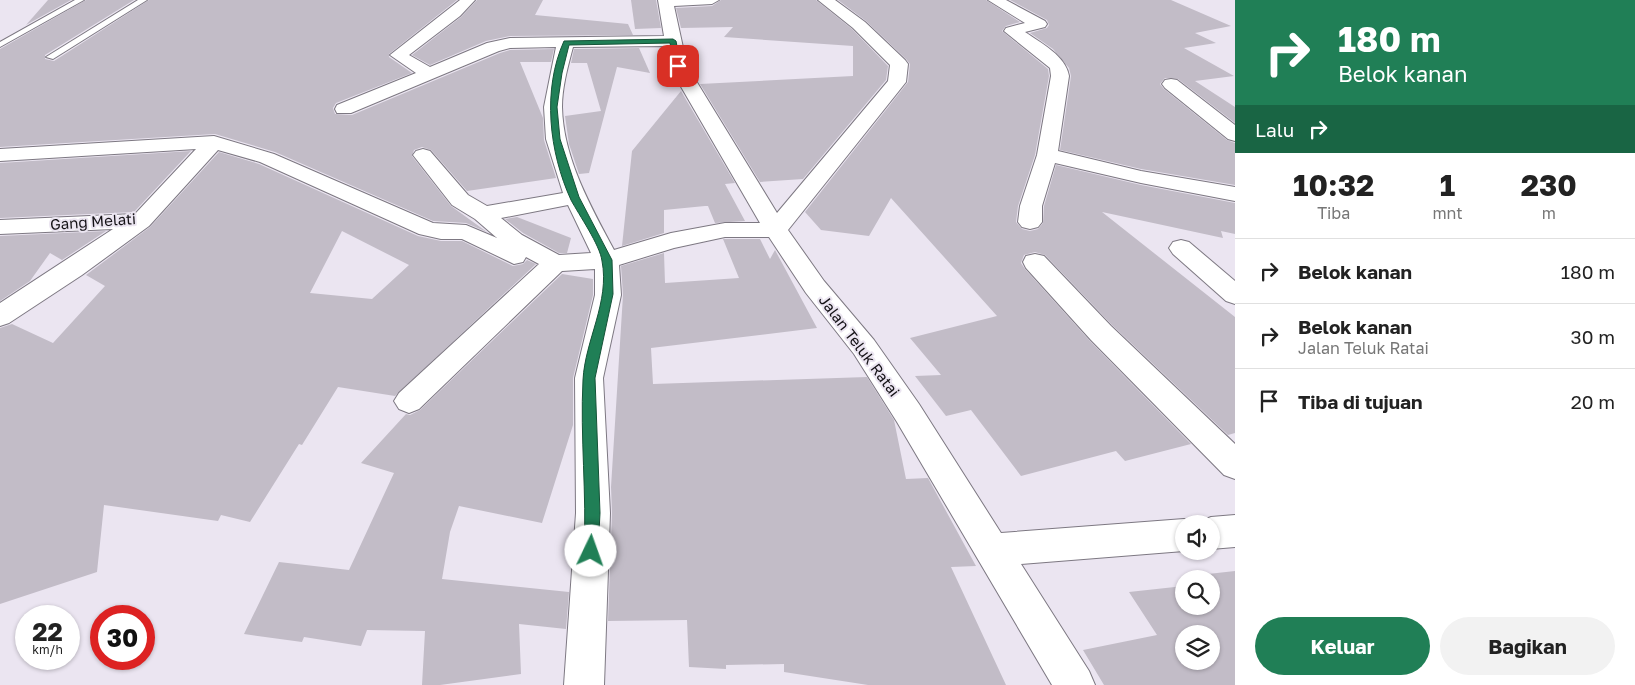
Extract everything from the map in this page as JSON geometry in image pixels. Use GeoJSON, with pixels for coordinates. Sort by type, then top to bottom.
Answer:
{"type":"FeatureCollection","features":[{"type":"Feature","properties":{"kind":"street"},"geometry":{"type":"LineString","coordinates":[[430,74],[398,55],[455,13],[468,0]]}},
{"type":"Feature","properties":{"kind":"street"},"geometry":{"type":"LineString","coordinates":[[665,1],[712,0]]}},
{"type":"Feature","properties":{"kind":"street"},"geometry":{"type":"LineString","coordinates":[[0,155],[214,142],[267,158],[427,229],[440,232],[466,232],[549,267],[607,260],[663,243],[725,230],[776,230],[897,82],[899,64],[859,25],[825,0]]}},
{"type":"Feature","properties":{"kind":"street"},"geometry":{"type":"LineString","coordinates":[[995,0],[1039,24],[1013,30],[1013,32],[1038,48],[1059,67],[1060,76],[1047,155],[1031,206],[1030,222]]}},
{"type":"Feature","properties":{"kind":"street","name":"Jalan Teluk Ratai"},"geometry":{"type":"LineString","coordinates":[[665,1],[678,66],[776,230],[815,287],[869,356],[994,550],[1075,685]]}},
{"type":"Feature","properties":{"kind":"street"},"geometry":{"type":"LineString","coordinates":[[344,109],[502,44],[521,42],[673,41]]}},
{"type":"Feature","properties":{"kind":"street"},"geometry":{"type":"LineString","coordinates":[[566,42],[558,73],[553,107],[556,139],[575,197],[607,260],[608,294],[589,378],[593,513],[584,685]]}},
{"type":"Feature","properties":{"kind":"street"},"geometry":{"type":"LineString","coordinates":[[1171,84],[1235,135]]}},
{"type":"Feature","properties":{"kind":"street","name":"Gang Melati"},"geometry":{"type":"LineString","coordinates":[[0,227],[141,221],[214,142]]}},
{"type":"Feature","properties":{"kind":"street"},"geometry":{"type":"LineString","coordinates":[[422,155],[460,200],[483,214],[549,267]]}},
{"type":"Feature","properties":{"kind":"street"},"geometry":{"type":"LineString","coordinates":[[1047,155],[1141,177],[1235,194]]}},
{"type":"Feature","properties":{"kind":"street"},"geometry":{"type":"LineString","coordinates":[[483,214],[575,197]]}},
{"type":"Feature","properties":{"kind":"street"},"geometry":{"type":"LineString","coordinates":[[0,316],[73,269],[141,221]]}},
{"type":"Feature","properties":{"kind":"street"},"geometry":{"type":"LineString","coordinates":[[1181,248],[1235,295]]}},
{"type":"Feature","properties":{"kind":"street"},"geometry":{"type":"LineString","coordinates":[[1035,262],[1101,333],[1235,465]]}},
{"type":"Feature","properties":{"kind":"street"},"geometry":{"type":"LineString","coordinates":[[410,401],[549,267]]}},
{"type":"Feature","properties":{"kind":"street"},"geometry":{"type":"LineString","coordinates":[[1220,532],[1235,531]]}},
{"type":"Feature","properties":{"kind":"street"},"geometry":{"type":"LineString","coordinates":[[994,550],[1175,536]]}},
{"type":"Feature","properties":{"kind":"lane"},"geometry":{"type":"LineString","coordinates":[[0,45],[80,0]]}},
{"type":"Feature","properties":{"kind":"lane"},"geometry":{"type":"LineString","coordinates":[[50,58],[143,0]]}},
{"type":"Feature","properties":{"kind":"building"},"geometry":{"type":"Polygon","coordinates":[[[48,0],[71,0],[26,25],[48,0]]]}},
{"type":"Feature","properties":{"kind":"building"},"geometry":{"type":"Polygon","coordinates":[[[86,0],[134,0],[45,55],[45,59],[54,61],[149,0],[457,0],[389,54],[389,57],[412,73],[336,103],[333,108],[335,114],[352,115],[510,50],[554,49],[551,62],[520,62],[543,118],[544,140],[556,178],[467,191],[431,150],[422,147],[414,150],[412,156],[451,206],[487,232],[466,223],[433,221],[275,152],[215,134],[0,147],[0,49],[86,0]]]}},
{"type":"Feature","properties":{"kind":"building"},"geometry":{"type":"Polygon","coordinates":[[[477,0],[543,0],[535,15],[628,24],[633,35],[510,36],[486,41],[430,65],[412,55],[461,17],[477,0]]]}},
{"type":"Feature","properties":{"kind":"building"},"geometry":{"type":"Polygon","coordinates":[[[631,0],[656,0],[661,28],[635,29],[631,0]]]}},
{"type":"Feature","properties":{"kind":"building"},"geometry":{"type":"Polygon","coordinates":[[[721,0],[816,0],[852,29],[888,66],[886,80],[803,179],[760,182],[700,84],[853,76],[853,46],[724,37],[733,27],[681,28],[676,8],[712,6],[721,0]]]}},
{"type":"Feature","properties":{"kind":"building"},"geometry":{"type":"Polygon","coordinates":[[[838,0],[986,0],[1020,22],[1006,26],[1002,31],[1048,69],[1049,76],[1035,155],[1018,206],[1016,222],[1022,229],[1030,231],[1038,229],[1043,223],[1044,206],[1056,165],[1141,185],[1235,203],[1235,234],[1221,231],[1223,238],[1102,212],[1235,317],[1235,433],[1228,435],[1112,325],[1045,255],[1035,252],[1024,255],[1021,263],[1025,269],[1090,341],[1191,444],[1125,461],[1116,451],[1021,476],[971,410],[946,416],[915,376],[941,375],[910,338],[997,316],[891,198],[869,236],[821,230],[805,212],[908,82],[910,64],[906,59],[866,21],[838,0]]]}},
{"type":"Feature","properties":{"kind":"building"},"geometry":{"type":"Polygon","coordinates":[[[1010,0],[1171,0],[1231,26],[1195,33],[1216,43],[1184,48],[1234,76],[1195,81],[1235,107],[1235,123],[1178,79],[1165,78],[1160,84],[1227,140],[1235,143],[1235,185],[1141,169],[1060,150],[1071,76],[1069,68],[1053,49],[1030,33],[1047,28],[1049,25],[1047,20],[1010,0]]]}},
{"type":"Feature","properties":{"kind":"building"},"geometry":{"type":"Polygon","coordinates":[[[639,48],[650,73],[617,67],[589,173],[579,174],[569,144],[565,116],[601,111],[587,63],[571,63],[574,49],[639,48]]]}},
{"type":"Feature","properties":{"kind":"building"},"geometry":{"type":"Polygon","coordinates":[[[681,91],[735,183],[725,184],[745,221],[715,223],[708,206],[664,210],[664,233],[622,246],[632,151],[681,91]]]}},
{"type":"Feature","properties":{"kind":"building"},"geometry":{"type":"Polygon","coordinates":[[[191,151],[134,212],[0,218],[0,163],[191,151]]]}},
{"type":"Feature","properties":{"kind":"building"},"geometry":{"type":"Polygon","coordinates":[[[219,152],[259,164],[418,236],[441,241],[462,241],[513,266],[523,264],[527,260],[536,264],[395,396],[338,387],[302,445],[299,444],[250,522],[221,515],[218,521],[104,505],[97,572],[0,604],[0,328],[12,324],[53,343],[105,286],[86,275],[150,227],[219,152]],[[342,231],[310,293],[372,299],[409,265],[342,231]]]}},
{"type":"Feature","properties":{"kind":"building"},"geometry":{"type":"Polygon","coordinates":[[[517,217],[571,238],[567,253],[559,253],[523,233],[505,219],[517,217]]]}},
{"type":"Feature","properties":{"kind":"building"},"geometry":{"type":"Polygon","coordinates":[[[106,231],[62,260],[50,253],[30,281],[0,301],[0,236],[106,231]]]}},
{"type":"Feature","properties":{"kind":"building"},"geometry":{"type":"Polygon","coordinates":[[[723,239],[760,239],[770,259],[775,250],[817,328],[651,348],[653,384],[867,377],[894,420],[906,479],[928,478],[976,566],[951,567],[1006,685],[868,685],[784,672],[784,664],[726,665],[726,669],[689,667],[687,620],[608,621],[612,513],[611,487],[623,295],[621,266],[664,253],[665,283],[739,278],[723,239]]]}},
{"type":"Feature","properties":{"kind":"building"},"geometry":{"type":"Polygon","coordinates":[[[562,274],[593,279],[593,295],[573,378],[573,425],[542,523],[459,506],[450,532],[442,579],[569,592],[566,629],[519,624],[521,674],[440,685],[422,685],[425,631],[367,630],[361,646],[304,637],[302,642],[244,634],[279,562],[349,570],[394,473],[361,463],[406,414],[410,415],[420,410],[562,274]]]}},
{"type":"Feature","properties":{"kind":"building"},"geometry":{"type":"Polygon","coordinates":[[[1235,571],[1235,685],[1104,685],[1083,650],[1157,635],[1129,592],[1175,587],[1175,615],[1220,615],[1220,573],[1235,571]]]}},
{"type":"Feature","properties":{"kind":"route"},"geometry":{"type":"LineString","coordinates":[[591,551],[593,513],[589,378],[608,294],[607,260],[575,197],[556,139],[553,107],[558,73],[566,42],[673,41],[678,66]]}}]}
